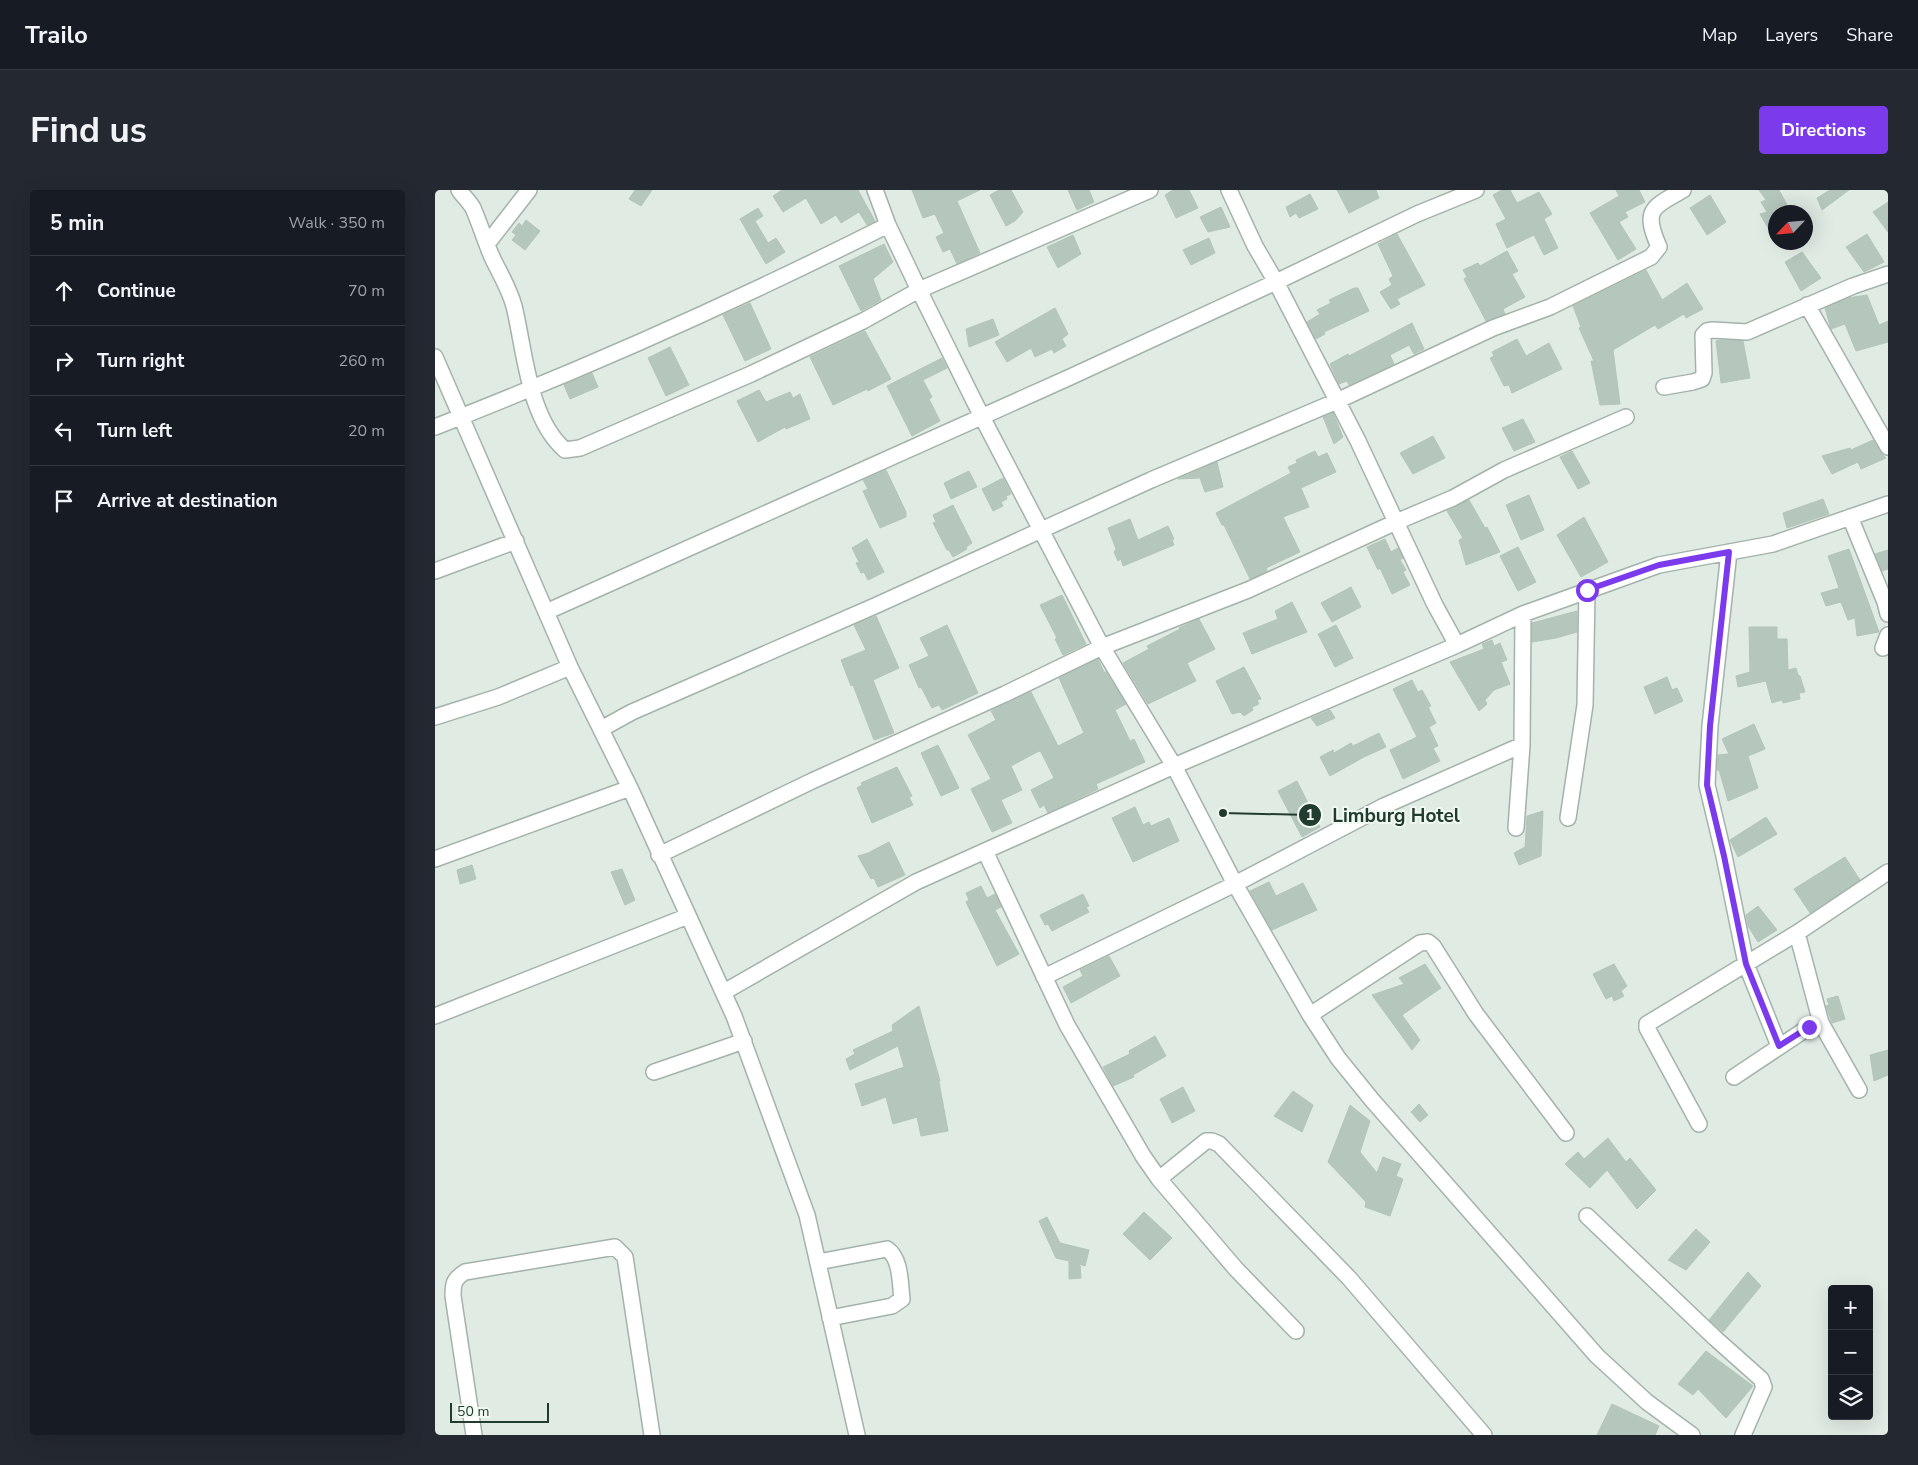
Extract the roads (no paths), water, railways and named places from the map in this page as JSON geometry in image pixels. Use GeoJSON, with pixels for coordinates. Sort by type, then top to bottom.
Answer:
{"type":"FeatureCollection","features":[{"type":"Feature","properties":{"kind":"street"},"geometry":{"type":"LineString","coordinates":[[459,190],[472,206],[509,291],[538,410],[556,442],[565,450],[580,448],[751,374],[863,321],[919,290],[1150,190]]}},
{"type":"Feature","properties":{"kind":"street"},"geometry":{"type":"LineString","coordinates":[[487,244],[529,190]]}},
{"type":"Feature","properties":{"kind":"street"},"geometry":{"type":"LineString","coordinates":[[875,190],[888,225],[982,417],[1102,647],[1174,766],[1235,884],[1310,1015],[1338,1058],[1371,1100],[1597,1356],[1647,1402],[1692,1435]]}},
{"type":"Feature","properties":{"kind":"street"},"geometry":{"type":"LineString","coordinates":[[1229,190],[1255,246],[1276,282],[1337,400],[1435,605],[1457,646]]}},
{"type":"Feature","properties":{"kind":"street"},"geometry":{"type":"LineString","coordinates":[[547,612],[982,417],[1276,282],[1417,214],[1476,190]]}},
{"type":"Feature","properties":{"kind":"street"},"geometry":{"type":"LineString","coordinates":[[601,729],[632,712],[877,605],[1151,480],[1337,400],[1493,328],[1550,306],[1651,257],[1659,247],[1651,226],[1651,214],[1656,205],[1683,190]]}},
{"type":"Feature","properties":{"kind":"street"},"geometry":{"type":"LineString","coordinates":[[435,427],[533,387],[783,276],[888,225]]}},
{"type":"Feature","properties":{"kind":"street"},"geometry":{"type":"LineString","coordinates":[[1664,387],[1701,379],[1704,373],[1703,335],[1707,331],[1747,332],[1807,305],[1888,274]]}},
{"type":"Feature","properties":{"kind":"street"},"geometry":{"type":"LineString","coordinates":[[1807,305],[1888,447]]}},
{"type":"Feature","properties":{"kind":"street"},"geometry":{"type":"LineString","coordinates":[[435,357],[571,668],[630,788],[659,855],[724,992],[744,1042],[807,1215],[857,1435]]}},
{"type":"Feature","properties":{"kind":"street"},"geometry":{"type":"LineString","coordinates":[[659,855],[812,781],[1005,694],[1102,647],[1172,618],[1248,590],[1453,498],[1505,470],[1626,417]]}},
{"type":"Feature","properties":{"kind":"street"},"geometry":{"type":"LineString","coordinates":[[724,992],[916,882],[1174,766],[1457,646],[1523,614],[1659,565],[1773,544],[1888,504]]}},
{"type":"Feature","properties":{"kind":"street"},"geometry":{"type":"LineString","coordinates":[[1850,517],[1885,602],[1888,614]]}},
{"type":"Feature","properties":{"kind":"street"},"geometry":{"type":"LineString","coordinates":[[435,571],[516,540]]}},
{"type":"Feature","properties":{"kind":"street"},"geometry":{"type":"LineString","coordinates":[[1729,552],[1710,726],[1707,774],[1709,798],[1724,856],[1746,964],[1779,1046]]}},
{"type":"Feature","properties":{"kind":"street"},"geometry":{"type":"LineString","coordinates":[[1568,818],[1585,705],[1587,590]]}},
{"type":"Feature","properties":{"kind":"street"},"geometry":{"type":"LineString","coordinates":[[1516,828],[1522,745],[1523,614]]}},
{"type":"Feature","properties":{"kind":"street"},"geometry":{"type":"LineString","coordinates":[[435,717],[498,698],[571,668]]}},
{"type":"Feature","properties":{"kind":"street"},"geometry":{"type":"LineString","coordinates":[[1044,977],[1235,884],[1384,806],[1522,745]]}},
{"type":"Feature","properties":{"kind":"street"},"geometry":{"type":"LineString","coordinates":[[435,858],[630,788]]}},
{"type":"Feature","properties":{"kind":"street"},"geometry":{"type":"LineString","coordinates":[[985,851],[1067,1025],[1131,1137],[1159,1179],[1236,1269],[1296,1331]]}},
{"type":"Feature","properties":{"kind":"street"},"geometry":{"type":"LineString","coordinates":[[1699,1124],[1647,1028],[1647,1024],[1650,1020],[1797,933],[1888,872]]}},
{"type":"Feature","properties":{"kind":"street"},"geometry":{"type":"LineString","coordinates":[[435,1016],[688,916]]}},
{"type":"Feature","properties":{"kind":"street"},"geometry":{"type":"LineString","coordinates":[[1797,933],[1821,1023],[1859,1090]]}},
{"type":"Feature","properties":{"kind":"street"},"geometry":{"type":"LineString","coordinates":[[1310,1015],[1420,943],[1427,942],[1433,946],[1476,1014],[1566,1133]]}},
{"type":"Feature","properties":{"kind":"street"},"geometry":{"type":"LineString","coordinates":[[1734,1076],[1809,1027]]}},
{"type":"Feature","properties":{"kind":"street"},"geometry":{"type":"LineString","coordinates":[[654,1072],[744,1042]]}},
{"type":"Feature","properties":{"kind":"street"},"geometry":{"type":"LineString","coordinates":[[1159,1179],[1206,1141],[1219,1144],[1349,1278],[1484,1435]]}},
{"type":"Feature","properties":{"kind":"street"},"geometry":{"type":"LineString","coordinates":[[1587,1216],[1715,1338],[1761,1379],[1764,1387],[1743,1435]]}},
{"type":"Feature","properties":{"kind":"street"},"geometry":{"type":"LineString","coordinates":[[474,1435],[453,1296],[453,1282],[465,1272],[615,1247],[625,1257],[653,1435]]}},
{"type":"Feature","properties":{"kind":"street"},"geometry":{"type":"LineString","coordinates":[[818,1262],[887,1249],[893,1253],[897,1263],[902,1299],[898,1303],[892,1306],[831,1318]]}},
{"type":"Feature","properties":{"kind":"place","name":"Limburg Hotel"},"geometry":{"type":"Point","coordinates":[1223,813]}}]}
